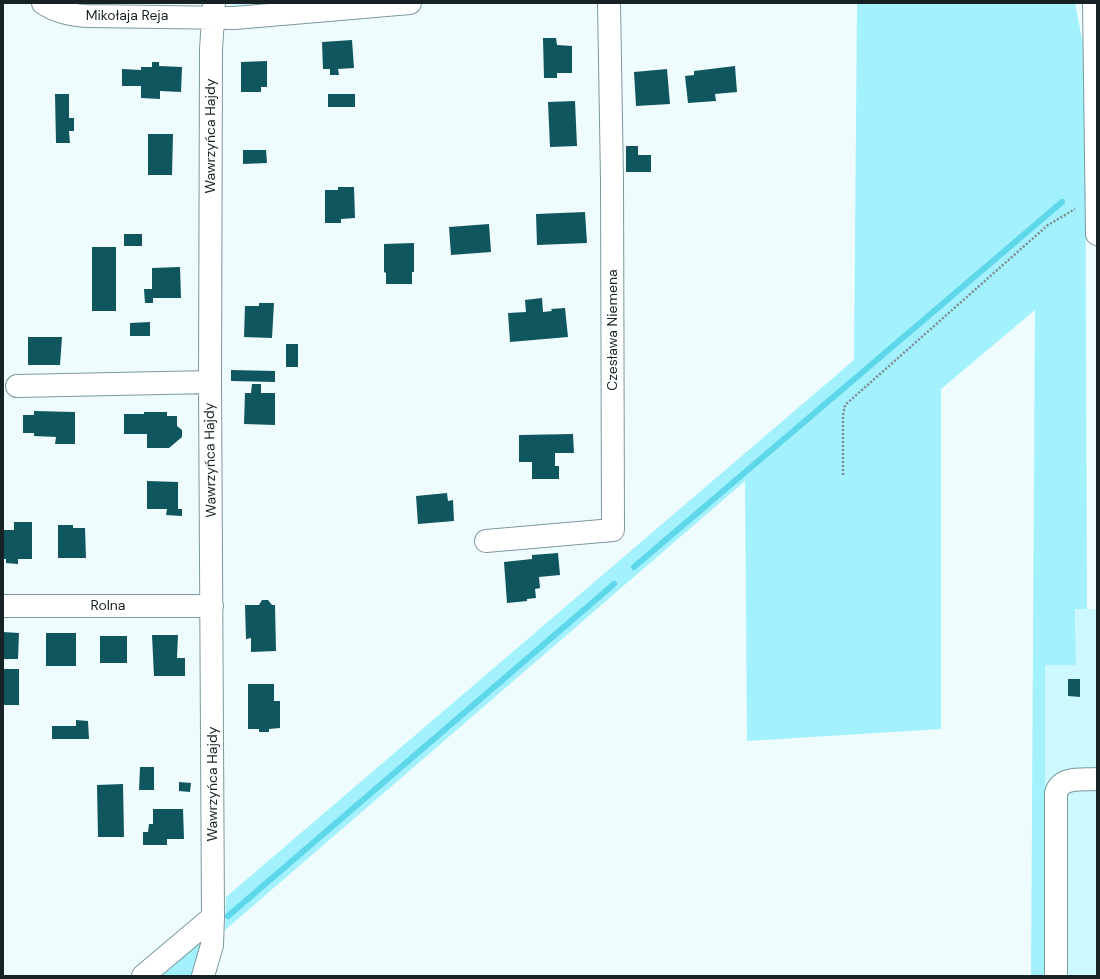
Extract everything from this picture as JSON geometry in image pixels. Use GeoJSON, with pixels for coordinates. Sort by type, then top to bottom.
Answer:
{"type":"FeatureCollection","features":[{"type":"Feature","properties":{"kind":"street","name":"Mikołaja Reja"},"geometry":{"type":"LineString","coordinates":[[43,3],[50,8],[66,14],[214,10],[248,17],[410,3]]}},
{"type":"Feature","properties":{"kind":"street","name":"Czesława Niemena"},"geometry":{"type":"LineString","coordinates":[[486,541],[613,530],[612,188],[608,3]]}},
{"type":"Feature","properties":{"kind":"street"},"geometry":{"type":"LineString","coordinates":[[1094,3],[1097,234]]}},
{"type":"Feature","properties":{"kind":"street","name":"Wawrzyńca Hajdy"},"geometry":{"type":"LineString","coordinates":[[203,976],[212,945],[213,917],[210,382],[211,50],[214,10]]}},
{"type":"Feature","properties":{"kind":"street"},"geometry":{"type":"LineString","coordinates":[[17,386],[210,382]]}},
{"type":"Feature","properties":{"kind":"street","name":"Rolna"},"geometry":{"type":"LineString","coordinates":[[3,606],[212,606]]}},
{"type":"Feature","properties":{"kind":"street"},"geometry":{"type":"LineString","coordinates":[[1056,976],[1057,788],[1065,781],[1097,779]]}},
{"type":"Feature","properties":{"kind":"street"},"geometry":{"type":"LineString","coordinates":[[143,976],[213,917]]}},
{"type":"Feature","properties":{"kind":"path"},"geometry":{"type":"LineString","coordinates":[[843,475],[843,415],[845,405],[853,396],[1048,225],[1073,210],[1097,200]]}},
{"type":"Feature","properties":{"kind":"shaded area"},"geometry":{"type":"Polygon","coordinates":[[[227,3],[311,3],[236,8],[227,3]]]}},
{"type":"Feature","properties":{"kind":"shaded area"},"geometry":{"type":"Polygon","coordinates":[[[857,3],[1075,3],[1085,54],[1087,609],[1075,609],[1076,665],[1045,665],[1045,976],[1031,976],[1035,310],[941,389],[941,729],[747,741],[745,481],[225,930],[226,897],[854,360],[857,3]]]}},
{"type":"Feature","properties":{"kind":"shaded area"},"geometry":{"type":"Polygon","coordinates":[[[1075,609],[1097,609],[1097,976],[1045,976],[1045,664],[1076,665],[1075,609]]]}},
{"type":"Feature","properties":{"kind":"shaded area"},"geometry":{"type":"Polygon","coordinates":[[[200,940],[205,946],[196,976],[157,976],[200,940]]]}},
{"type":"Feature","properties":{"kind":"building"},"geometry":{"type":"Polygon","coordinates":[[[543,38],[556,38],[557,45],[572,46],[572,73],[557,73],[557,78],[544,78],[543,38]]]}},
{"type":"Feature","properties":{"kind":"building"},"geometry":{"type":"Polygon","coordinates":[[[352,40],[354,68],[338,69],[339,75],[330,75],[330,69],[323,69],[322,42],[352,40]]]}},
{"type":"Feature","properties":{"kind":"building"},"geometry":{"type":"Polygon","coordinates":[[[267,61],[267,87],[261,87],[261,92],[241,92],[241,62],[267,61]]]}},
{"type":"Feature","properties":{"kind":"building"},"geometry":{"type":"Polygon","coordinates":[[[152,62],[159,62],[159,66],[182,67],[181,92],[160,91],[160,99],[141,98],[141,86],[122,86],[122,69],[141,70],[141,67],[152,67],[152,62]]]}},
{"type":"Feature","properties":{"kind":"building"},"geometry":{"type":"Polygon","coordinates":[[[735,66],[737,92],[715,94],[716,101],[688,103],[685,76],[694,75],[694,71],[735,66]]]}},
{"type":"Feature","properties":{"kind":"building"},"geometry":{"type":"Polygon","coordinates":[[[667,69],[670,104],[636,106],[634,72],[667,69]]]}},
{"type":"Feature","properties":{"kind":"building"},"geometry":{"type":"Polygon","coordinates":[[[55,94],[69,94],[69,118],[74,118],[74,131],[69,131],[70,143],[56,143],[55,94]]]}},
{"type":"Feature","properties":{"kind":"building"},"geometry":{"type":"Polygon","coordinates":[[[328,94],[355,94],[355,107],[328,107],[328,94]]]}},
{"type":"Feature","properties":{"kind":"building"},"geometry":{"type":"Polygon","coordinates":[[[575,101],[577,146],[550,147],[548,102],[575,101]]]}},
{"type":"Feature","properties":{"kind":"building"},"geometry":{"type":"Polygon","coordinates":[[[148,134],[173,134],[172,175],[148,175],[148,134]]]}},
{"type":"Feature","properties":{"kind":"building"},"geometry":{"type":"Polygon","coordinates":[[[626,146],[638,146],[638,155],[651,155],[651,172],[626,172],[626,146]]]}},
{"type":"Feature","properties":{"kind":"building"},"geometry":{"type":"Polygon","coordinates":[[[243,150],[266,150],[267,163],[243,164],[243,150]]]}},
{"type":"Feature","properties":{"kind":"building"},"geometry":{"type":"Polygon","coordinates":[[[338,187],[354,187],[355,218],[341,219],[341,223],[325,223],[325,190],[338,190],[338,187]]]}},
{"type":"Feature","properties":{"kind":"building"},"geometry":{"type":"Polygon","coordinates":[[[585,212],[587,243],[537,245],[536,214],[585,212]]]}},
{"type":"Feature","properties":{"kind":"building"},"geometry":{"type":"Polygon","coordinates":[[[489,224],[491,252],[451,255],[449,227],[489,224]]]}},
{"type":"Feature","properties":{"kind":"building"},"geometry":{"type":"Polygon","coordinates":[[[124,234],[142,234],[142,246],[124,246],[124,234]]]}},
{"type":"Feature","properties":{"kind":"building"},"geometry":{"type":"Polygon","coordinates":[[[414,243],[414,272],[412,272],[412,284],[386,284],[386,273],[384,272],[384,244],[414,243]]]}},
{"type":"Feature","properties":{"kind":"building"},"geometry":{"type":"Polygon","coordinates":[[[92,247],[116,247],[116,311],[92,311],[92,247]]]}},
{"type":"Feature","properties":{"kind":"building"},"geometry":{"type":"Polygon","coordinates":[[[180,267],[181,298],[153,298],[153,303],[145,303],[144,289],[152,289],[152,268],[180,267]]]}},
{"type":"Feature","properties":{"kind":"building"},"geometry":{"type":"Polygon","coordinates":[[[542,298],[543,312],[552,311],[551,309],[565,308],[568,337],[510,342],[508,313],[526,312],[525,300],[542,298]]]}},
{"type":"Feature","properties":{"kind":"building"},"geometry":{"type":"Polygon","coordinates":[[[259,303],[274,303],[272,338],[244,337],[245,306],[259,306],[259,303]]]}},
{"type":"Feature","properties":{"kind":"building"},"geometry":{"type":"Polygon","coordinates":[[[150,322],[150,336],[130,336],[130,323],[150,322]]]}},
{"type":"Feature","properties":{"kind":"building"},"geometry":{"type":"Polygon","coordinates":[[[28,337],[62,337],[60,365],[28,365],[28,337]]]}},
{"type":"Feature","properties":{"kind":"building"},"geometry":{"type":"Polygon","coordinates":[[[286,344],[298,344],[298,367],[286,367],[286,344]]]}},
{"type":"Feature","properties":{"kind":"building"},"geometry":{"type":"Polygon","coordinates":[[[231,370],[275,371],[275,382],[231,381],[231,370]]]}},
{"type":"Feature","properties":{"kind":"building"},"geometry":{"type":"Polygon","coordinates":[[[252,384],[261,384],[261,393],[275,393],[275,425],[244,424],[245,393],[251,393],[252,384]]]}},
{"type":"Feature","properties":{"kind":"building"},"geometry":{"type":"Polygon","coordinates":[[[34,411],[75,412],[75,444],[55,444],[56,437],[34,436],[34,433],[23,433],[23,415],[34,415],[34,411]]]}},
{"type":"Feature","properties":{"kind":"building"},"geometry":{"type":"Polygon","coordinates":[[[144,412],[167,412],[167,416],[177,416],[177,426],[182,430],[182,437],[169,448],[147,448],[147,434],[124,434],[124,414],[144,414],[144,412]]]}},
{"type":"Feature","properties":{"kind":"building"},"geometry":{"type":"Polygon","coordinates":[[[573,434],[574,453],[555,453],[555,466],[559,466],[559,479],[532,479],[532,462],[519,462],[519,435],[573,434]]]}},
{"type":"Feature","properties":{"kind":"building"},"geometry":{"type":"Polygon","coordinates":[[[147,481],[178,482],[178,509],[182,509],[182,516],[166,515],[167,509],[147,509],[147,481]]]}},
{"type":"Feature","properties":{"kind":"building"},"geometry":{"type":"Polygon","coordinates":[[[447,493],[448,501],[453,500],[454,521],[418,524],[416,496],[447,493]]]}},
{"type":"Feature","properties":{"kind":"building"},"geometry":{"type":"Polygon","coordinates":[[[14,522],[32,522],[32,559],[18,559],[18,564],[6,563],[6,559],[4,559],[3,556],[3,530],[14,530],[14,522]]]}},
{"type":"Feature","properties":{"kind":"building"},"geometry":{"type":"Polygon","coordinates":[[[58,525],[73,525],[73,528],[85,528],[86,558],[58,558],[58,525]]]}},
{"type":"Feature","properties":{"kind":"building"},"geometry":{"type":"Polygon","coordinates":[[[558,553],[560,575],[539,577],[540,588],[535,589],[536,598],[527,599],[527,601],[507,603],[504,562],[532,559],[532,555],[558,553]]]}},
{"type":"Feature","properties":{"kind":"building"},"geometry":{"type":"Polygon","coordinates":[[[262,600],[268,600],[272,605],[275,605],[276,651],[251,652],[251,638],[246,639],[245,605],[259,605],[262,600]]]}},
{"type":"Feature","properties":{"kind":"building"},"geometry":{"type":"Polygon","coordinates":[[[3,632],[19,633],[18,659],[3,659],[3,632]]]}},
{"type":"Feature","properties":{"kind":"building"},"geometry":{"type":"Polygon","coordinates":[[[46,633],[76,633],[76,666],[46,666],[46,633]]]}},
{"type":"Feature","properties":{"kind":"building"},"geometry":{"type":"Polygon","coordinates":[[[152,635],[178,635],[177,658],[185,658],[185,676],[154,676],[152,635]]]}},
{"type":"Feature","properties":{"kind":"building"},"geometry":{"type":"Polygon","coordinates":[[[100,636],[127,636],[127,663],[100,663],[100,636]]]}},
{"type":"Feature","properties":{"kind":"building"},"geometry":{"type":"Polygon","coordinates":[[[3,669],[19,669],[19,705],[3,705],[3,669]]]}},
{"type":"Feature","properties":{"kind":"building"},"geometry":{"type":"Polygon","coordinates":[[[1068,679],[1080,679],[1080,697],[1068,696],[1068,679]]]}},
{"type":"Feature","properties":{"kind":"building"},"geometry":{"type":"Polygon","coordinates":[[[248,684],[274,684],[274,701],[280,701],[280,728],[269,729],[269,732],[259,732],[259,729],[248,729],[248,684]]]}},
{"type":"Feature","properties":{"kind":"building"},"geometry":{"type":"Polygon","coordinates":[[[76,720],[88,721],[89,739],[52,739],[52,726],[76,726],[76,720]]]}},
{"type":"Feature","properties":{"kind":"building"},"geometry":{"type":"Polygon","coordinates":[[[140,767],[154,767],[154,790],[139,790],[140,767]]]}},
{"type":"Feature","properties":{"kind":"building"},"geometry":{"type":"Polygon","coordinates":[[[179,782],[191,783],[190,792],[179,791],[179,782]]]}},
{"type":"Feature","properties":{"kind":"building"},"geometry":{"type":"Polygon","coordinates":[[[123,784],[124,837],[98,837],[97,785],[123,784]]]}},
{"type":"Feature","properties":{"kind":"building"},"geometry":{"type":"Polygon","coordinates":[[[153,809],[183,809],[184,839],[167,839],[167,845],[143,845],[143,832],[148,832],[149,824],[153,824],[153,809]]]}},
{"type":"Feature","properties":{"kind":"waterway"},"geometry":{"type":"LineString","coordinates":[[634,567],[1062,202]]}},
{"type":"Feature","properties":{"kind":"waterway"},"geometry":{"type":"LineString","coordinates":[[228,916],[614,584]]}}]}
